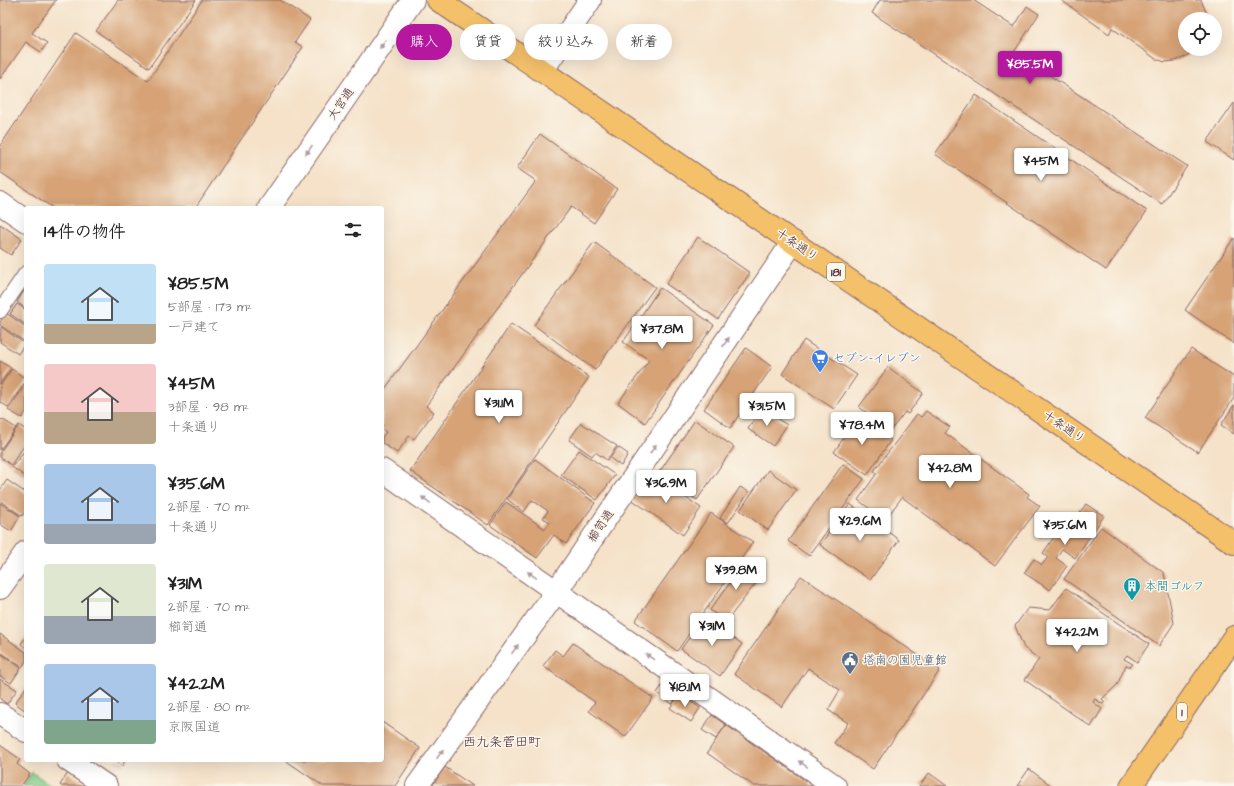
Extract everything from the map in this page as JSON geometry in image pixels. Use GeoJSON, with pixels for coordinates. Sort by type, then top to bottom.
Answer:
{"type":"FeatureCollection","features":[{"type":"Feature","properties":{"kind":"main road","name":"十条通り"},"geometry":{"type":"LineString","coordinates":[[438,0],[1234,543]]}},
{"type":"Feature","properties":{"kind":"main road","name":"1"},"geometry":{"type":"LineString","coordinates":[[1131,786],[1234,637]]}},
{"type":"Feature","properties":{"kind":"street","name":"大宮通"},"geometry":{"type":"LineString","coordinates":[[270,206],[413,0]]}},
{"type":"Feature","properties":{"kind":"street"},"geometry":{"type":"LineString","coordinates":[[542,71],[590,0]]}},
{"type":"Feature","properties":{"kind":"street"},"geometry":{"type":"LineString","coordinates":[[0,203],[24,220]]}},
{"type":"Feature","properties":{"kind":"street","name":"櫛笥通"},"geometry":{"type":"LineString","coordinates":[[417,786],[556,592],[793,242]]}},
{"type":"Feature","properties":{"kind":"street"},"geometry":{"type":"LineString","coordinates":[[384,471],[835,786]]}},
{"type":"Feature","properties":{"kind":"street"},"geometry":{"type":"LineString","coordinates":[[0,588],[24,555]]}},
{"type":"Feature","properties":{"kind":"street"},"geometry":{"type":"LineString","coordinates":[[0,714],[24,730]]}},
{"type":"Feature","properties":{"kind":"street"},"geometry":{"type":"LineString","coordinates":[[71,762],[106,786]]}},
{"type":"Feature","properties":{"kind":"lane"},"geometry":{"type":"LineString","coordinates":[[0,311],[24,276]]}},
{"type":"Feature","properties":{"kind":"green space"},"geometry":{"type":"Polygon","coordinates":[[[32,772],[52,786],[23,786],[32,772]]]}},
{"type":"Feature","properties":{"kind":"building"},"geometry":{"type":"Polygon","coordinates":[[[0,0],[56,0],[32,33],[47,43],[41,52],[26,42],[0,79],[0,0]]]}},
{"type":"Feature","properties":{"kind":"building"},"geometry":{"type":"Polygon","coordinates":[[[118,0],[196,0],[149,68],[96,31],[118,0]]]}},
{"type":"Feature","properties":{"kind":"building"},"geometry":{"type":"Polygon","coordinates":[[[202,0],[280,0],[310,20],[295,42],[303,47],[196,206],[50,206],[0,172],[0,146],[76,33],[148,81],[202,0]]]}},
{"type":"Feature","properties":{"kind":"building"},"geometry":{"type":"Polygon","coordinates":[[[880,0],[973,0],[1014,27],[1027,6],[1039,14],[1014,52],[1187,166],[1162,204],[872,13],[880,0]]]}},
{"type":"Feature","properties":{"kind":"building"},"geometry":{"type":"Polygon","coordinates":[[[1061,0],[1201,0],[1206,12],[1178,12],[1178,56],[1186,56],[1175,61],[1165,62],[1156,59],[1112,28],[1109,34],[1061,0]]]}},
{"type":"Feature","properties":{"kind":"building"},"geometry":{"type":"Polygon","coordinates":[[[976,95],[1147,211],[1106,270],[935,154],[976,95]]]}},
{"type":"Feature","properties":{"kind":"building"},"geometry":{"type":"Polygon","coordinates":[[[1234,103],[1234,160],[1207,142],[1234,103]]]}},
{"type":"Feature","properties":{"kind":"building"},"geometry":{"type":"Polygon","coordinates":[[[540,134],[617,189],[594,223],[571,207],[426,406],[434,412],[414,439],[409,436],[397,453],[384,444],[384,434],[386,432],[384,430],[384,390],[536,181],[517,168],[540,134]]]}},
{"type":"Feature","properties":{"kind":"building"},"geometry":{"type":"Polygon","coordinates":[[[0,224],[22,239],[11,255],[0,248],[0,224]]]}},
{"type":"Feature","properties":{"kind":"building"},"geometry":{"type":"Polygon","coordinates":[[[698,237],[750,273],[718,319],[666,284],[698,237]]]}},
{"type":"Feature","properties":{"kind":"building"},"geometry":{"type":"Polygon","coordinates":[[[1234,238],[1234,344],[1185,310],[1234,238]]]}},
{"type":"Feature","properties":{"kind":"building"},"geometry":{"type":"Polygon","coordinates":[[[594,242],[655,287],[595,370],[534,325],[594,242]]]}},
{"type":"Feature","properties":{"kind":"building"},"geometry":{"type":"Polygon","coordinates":[[[660,288],[714,325],[645,423],[618,403],[649,360],[623,342],[660,288]]]}},
{"type":"Feature","properties":{"kind":"building"},"geometry":{"type":"Polygon","coordinates":[[[24,291],[24,307],[17,302],[24,291]]]}},
{"type":"Feature","properties":{"kind":"building"},"geometry":{"type":"Polygon","coordinates":[[[17,304],[24,309],[24,324],[10,314],[17,304]]]}},
{"type":"Feature","properties":{"kind":"building"},"geometry":{"type":"Polygon","coordinates":[[[6,313],[24,326],[24,341],[0,325],[0,322],[6,313]]]}},
{"type":"Feature","properties":{"kind":"building"},"geometry":{"type":"Polygon","coordinates":[[[511,324],[589,377],[488,525],[410,471],[511,324]]]}},
{"type":"Feature","properties":{"kind":"building"},"geometry":{"type":"Polygon","coordinates":[[[1,327],[24,343],[24,345],[18,354],[0,342],[1,327]]]}},
{"type":"Feature","properties":{"kind":"building"},"geometry":{"type":"Polygon","coordinates":[[[804,340],[857,375],[834,409],[782,374],[804,340]]]}},
{"type":"Feature","properties":{"kind":"building"},"geometry":{"type":"Polygon","coordinates":[[[746,348],[772,367],[730,428],[704,409],[746,348]]]}},
{"type":"Feature","properties":{"kind":"building"},"geometry":{"type":"Polygon","coordinates":[[[1191,349],[1234,377],[1234,398],[1198,452],[1145,418],[1191,349]]]}},
{"type":"Feature","properties":{"kind":"building"},"geometry":{"type":"Polygon","coordinates":[[[0,361],[11,368],[0,384],[0,361]]]}},
{"type":"Feature","properties":{"kind":"building"},"geometry":{"type":"Polygon","coordinates":[[[888,367],[923,393],[908,414],[905,412],[891,430],[859,407],[888,367]]]}},
{"type":"Feature","properties":{"kind":"building"},"geometry":{"type":"Polygon","coordinates":[[[12,369],[24,378],[24,384],[8,407],[0,402],[0,386],[12,369]]]}},
{"type":"Feature","properties":{"kind":"building"},"geometry":{"type":"Polygon","coordinates":[[[24,387],[24,415],[22,418],[8,410],[24,387]]]}},
{"type":"Feature","properties":{"kind":"building"},"geometry":{"type":"Polygon","coordinates":[[[1234,405],[1234,434],[1221,425],[1234,405]]]}},
{"type":"Feature","properties":{"kind":"building"},"geometry":{"type":"Polygon","coordinates":[[[761,408],[787,425],[773,446],[748,429],[761,408]]]}},
{"type":"Feature","properties":{"kind":"building"},"geometry":{"type":"Polygon","coordinates":[[[926,411],[950,427],[945,433],[1029,494],[1027,497],[1040,506],[995,566],[902,497],[885,520],[858,500],[877,473],[874,471],[917,414],[921,417],[926,411]]]}},
{"type":"Feature","properties":{"kind":"building"},"geometry":{"type":"Polygon","coordinates":[[[858,417],[891,440],[867,475],[834,452],[858,417]]]}},
{"type":"Feature","properties":{"kind":"building"},"geometry":{"type":"Polygon","coordinates":[[[2,419],[16,428],[0,450],[0,421],[2,419]]]}},
{"type":"Feature","properties":{"kind":"building"},"geometry":{"type":"Polygon","coordinates":[[[695,420],[734,447],[697,500],[658,474],[695,420]]]}},
{"type":"Feature","properties":{"kind":"building"},"geometry":{"type":"Polygon","coordinates":[[[581,423],[617,446],[607,460],[595,452],[592,456],[569,440],[581,423]]]}},
{"type":"Feature","properties":{"kind":"building"},"geometry":{"type":"Polygon","coordinates":[[[19,425],[24,429],[24,446],[11,465],[0,457],[0,452],[19,425]]]}},
{"type":"Feature","properties":{"kind":"building"},"geometry":{"type":"Polygon","coordinates":[[[618,447],[628,454],[621,466],[610,458],[618,447]]]}},
{"type":"Feature","properties":{"kind":"building"},"geometry":{"type":"Polygon","coordinates":[[[579,450],[615,475],[597,500],[561,475],[579,450]]]}},
{"type":"Feature","properties":{"kind":"building"},"geometry":{"type":"Polygon","coordinates":[[[24,451],[24,476],[12,467],[24,451]]]}},
{"type":"Feature","properties":{"kind":"building"},"geometry":{"type":"Polygon","coordinates":[[[535,459],[595,503],[566,544],[554,535],[537,558],[490,525],[506,502],[545,529],[550,522],[543,518],[548,511],[532,500],[524,512],[507,499],[535,459]]]}},
{"type":"Feature","properties":{"kind":"building"},"geometry":{"type":"Polygon","coordinates":[[[843,464],[864,479],[809,556],[788,541],[843,464]]]}},
{"type":"Feature","properties":{"kind":"building"},"geometry":{"type":"Polygon","coordinates":[[[768,470],[796,490],[768,530],[740,510],[768,470]]]}},
{"type":"Feature","properties":{"kind":"building"},"geometry":{"type":"Polygon","coordinates":[[[649,472],[701,508],[683,535],[631,499],[649,472]]]}},
{"type":"Feature","properties":{"kind":"building"},"geometry":{"type":"Polygon","coordinates":[[[7,480],[24,492],[24,513],[22,516],[0,501],[0,490],[7,480]]]}},
{"type":"Feature","properties":{"kind":"building"},"geometry":{"type":"Polygon","coordinates":[[[740,487],[749,492],[728,523],[720,518],[740,487]]]}},
{"type":"Feature","properties":{"kind":"building"},"geometry":{"type":"Polygon","coordinates":[[[0,503],[20,516],[11,531],[0,524],[0,503]]]}},
{"type":"Feature","properties":{"kind":"building"},"geometry":{"type":"Polygon","coordinates":[[[850,504],[899,540],[870,580],[820,545],[850,504]]]}},
{"type":"Feature","properties":{"kind":"building"},"geometry":{"type":"Polygon","coordinates":[[[1086,504],[1104,516],[1075,558],[1062,549],[1056,558],[1067,566],[1050,590],[1024,573],[1034,559],[1042,565],[1048,557],[1043,553],[1068,517],[1074,521],[1086,504]]]}},
{"type":"Feature","properties":{"kind":"building"},"geometry":{"type":"Polygon","coordinates":[[[711,513],[753,542],[677,651],[635,621],[711,513]]]}},
{"type":"Feature","properties":{"kind":"building","name":"本間ゴルフ"},"geometry":{"type":"Polygon","coordinates":[[[1101,527],[1164,573],[1174,623],[1159,646],[1064,579],[1101,527]]]}},
{"type":"Feature","properties":{"kind":"building"},"geometry":{"type":"Polygon","coordinates":[[[746,561],[763,574],[726,622],[710,610],[746,561]]]}},
{"type":"Feature","properties":{"kind":"building"},"geometry":{"type":"Polygon","coordinates":[[[801,576],[940,670],[873,769],[834,743],[848,723],[828,710],[840,690],[808,668],[782,707],[734,674],[801,576]]]}},
{"type":"Feature","properties":{"kind":"building"},"geometry":{"type":"Polygon","coordinates":[[[1066,588],[1149,644],[1137,662],[1127,655],[1124,659],[1133,664],[1130,667],[1126,665],[1117,685],[1102,699],[1105,702],[1103,704],[1095,699],[1093,702],[1102,709],[1091,727],[1025,680],[1039,659],[1024,648],[1015,626],[1028,608],[1050,610],[1066,588]]]}},
{"type":"Feature","properties":{"kind":"building"},"geometry":{"type":"Polygon","coordinates":[[[704,617],[742,644],[720,676],[681,649],[704,617]]]}},
{"type":"Feature","properties":{"kind":"building"},"geometry":{"type":"Polygon","coordinates":[[[0,634],[24,651],[24,664],[22,667],[0,652],[0,634]]]}},
{"type":"Feature","properties":{"kind":"building"},"geometry":{"type":"Polygon","coordinates":[[[24,639],[24,646],[21,644],[24,639]]]}},
{"type":"Feature","properties":{"kind":"building"},"geometry":{"type":"Polygon","coordinates":[[[573,643],[653,698],[625,737],[589,711],[595,702],[543,666],[555,650],[563,656],[573,643]]]}},
{"type":"Feature","properties":{"kind":"building"},"geometry":{"type":"Polygon","coordinates":[[[0,653],[21,668],[11,683],[0,676],[0,653]]]}},
{"type":"Feature","properties":{"kind":"building"},"geometry":{"type":"Polygon","coordinates":[[[0,679],[17,690],[7,704],[0,699],[0,679]]]}},
{"type":"Feature","properties":{"kind":"building"},"geometry":{"type":"Polygon","coordinates":[[[664,683],[679,694],[672,704],[657,693],[664,683]]]}},
{"type":"Feature","properties":{"kind":"building"},"geometry":{"type":"Polygon","coordinates":[[[24,690],[24,710],[15,703],[24,690]]]}},
{"type":"Feature","properties":{"kind":"building"},"geometry":{"type":"Polygon","coordinates":[[[680,694],[700,708],[691,722],[670,708],[680,694]]]}},
{"type":"Feature","properties":{"kind":"building"},"geometry":{"type":"Polygon","coordinates":[[[712,715],[726,725],[716,739],[702,730],[712,715]]]}},
{"type":"Feature","properties":{"kind":"building"},"geometry":{"type":"Polygon","coordinates":[[[384,723],[420,748],[395,786],[323,786],[288,762],[384,762],[384,723]]]}},
{"type":"Feature","properties":{"kind":"building"},"geometry":{"type":"Polygon","coordinates":[[[726,725],[813,786],[754,786],[707,753],[726,725]]]}},
{"type":"Feature","properties":{"kind":"building"},"geometry":{"type":"Polygon","coordinates":[[[0,745],[20,759],[17,764],[30,774],[21,786],[0,786],[0,745]]]}},
{"type":"Feature","properties":{"kind":"building"},"geometry":{"type":"Polygon","coordinates":[[[116,762],[125,762],[122,766],[116,762]]]}},
{"type":"Feature","properties":{"kind":"building"},"geometry":{"type":"Polygon","coordinates":[[[445,767],[473,786],[432,786],[445,767]]]}},
{"type":"Feature","properties":{"kind":"building"},"geometry":{"type":"Polygon","coordinates":[[[1029,769],[1052,786],[1017,786],[1029,769]]]}},
{"type":"Feature","properties":{"kind":"building"},"geometry":{"type":"Polygon","coordinates":[[[68,773],[88,786],[61,786],[60,785],[68,773]]]}},
{"type":"Feature","properties":{"kind":"building"},"geometry":{"type":"Polygon","coordinates":[[[929,773],[947,786],[919,786],[929,773]]]}},
{"type":"Feature","properties":{"kind":"place","name":"セブン-イレブン"},"geometry":{"type":"Point","coordinates":[820,373]}},
{"type":"Feature","properties":{"kind":"place","name":"本間ゴルフ"},"geometry":{"type":"Point","coordinates":[1132,601]}},
{"type":"Feature","properties":{"kind":"place","name":"塔南の園児童館"},"geometry":{"type":"Point","coordinates":[850,675]}},
{"type":"Feature","properties":{"kind":"district","name":"西九条菅田町"},"geometry":{"type":"Point","coordinates":[502,742]}}]}
